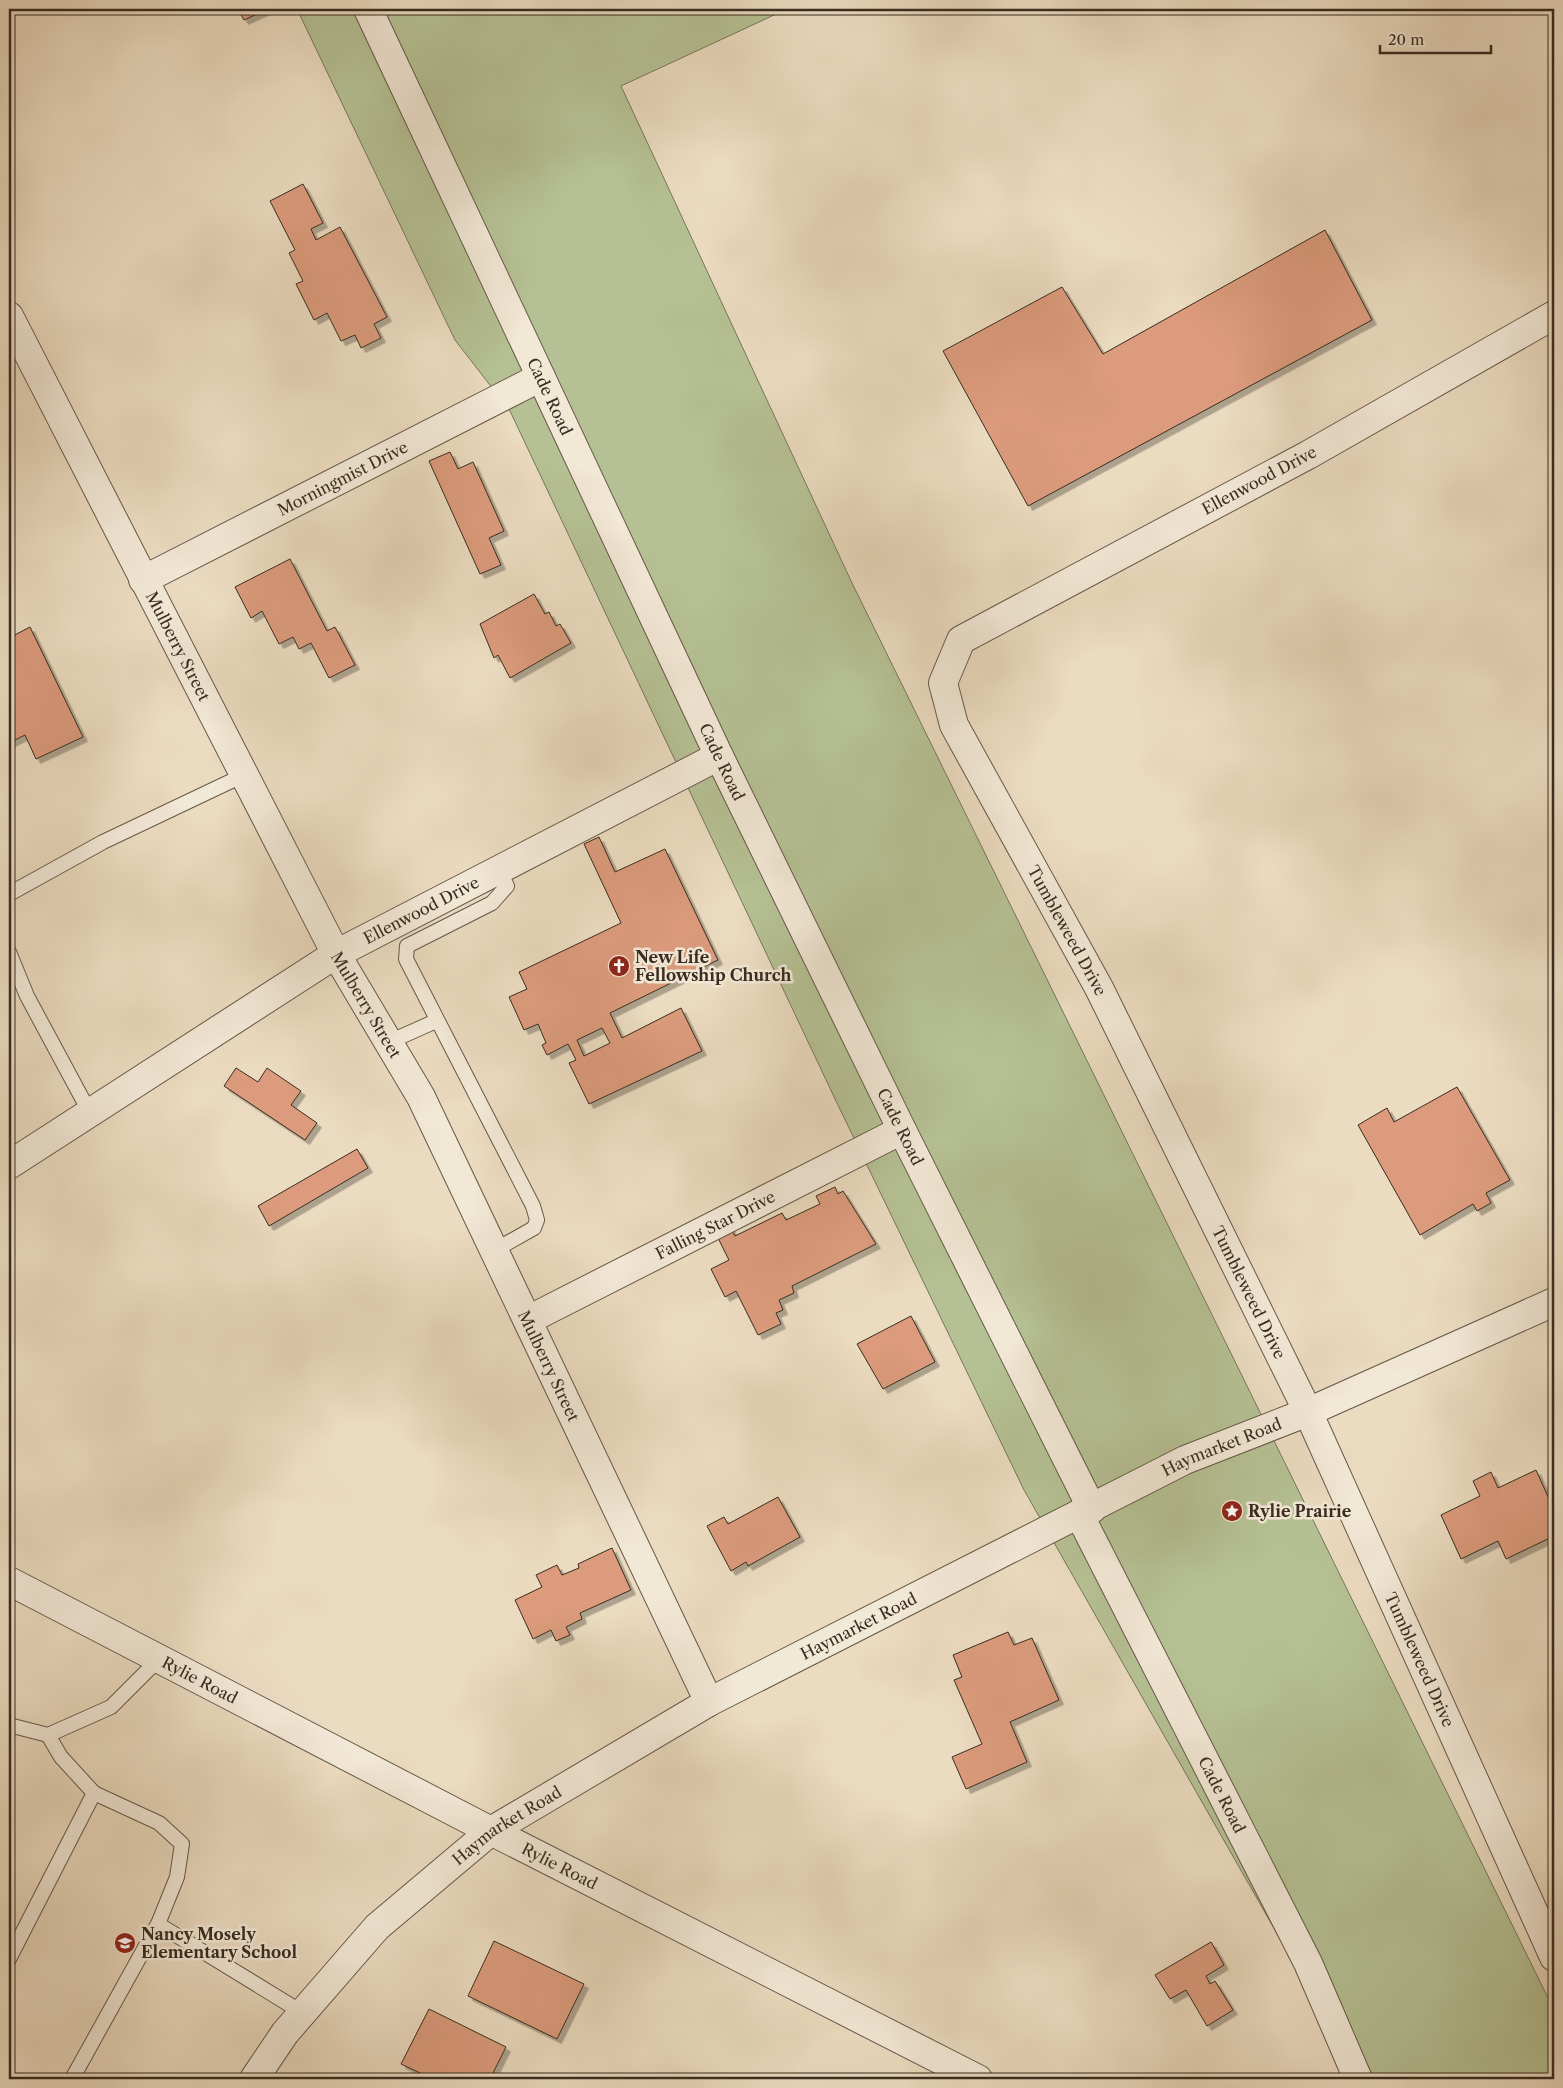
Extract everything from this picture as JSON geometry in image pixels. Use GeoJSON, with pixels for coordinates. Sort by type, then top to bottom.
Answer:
{"type":"FeatureCollection","features":[{"type":"Feature","properties":{"kind":"street","name":"Cade Road"},"geometry":{"type":"LineString","coordinates":[[368,9],[719,756],[1308,1963],[1358,2079]]}},
{"type":"Feature","properties":{"kind":"street","name":"Ellenwood Drive"},"geometry":{"type":"LineString","coordinates":[[961,640],[1308,454],[1554,315]]}},
{"type":"Feature","properties":{"kind":"street","name":"Mulberry Street"},"geometry":{"type":"LineString","coordinates":[[9,316],[336,954],[421,1097],[709,1702]]}},
{"type":"Feature","properties":{"kind":"street","name":"Morningmist Drive"},"geometry":{"type":"LineString","coordinates":[[143,580],[541,377]]}},
{"type":"Feature","properties":{"kind":"street","name":"Tumbleweed Drive"},"geometry":{"type":"LineString","coordinates":[[961,640],[943,683],[954,725],[1099,988],[1308,1412],[1554,1957]]}},
{"type":"Feature","properties":{"kind":"street","name":"Ellenwood Drive"},"geometry":{"type":"LineString","coordinates":[[9,1165],[336,954],[719,756]]}},
{"type":"Feature","properties":{"kind":"street","name":"Falling Star Drive"},"geometry":{"type":"LineString","coordinates":[[528,1320],[902,1130]]}},
{"type":"Feature","properties":{"kind":"street","name":"Haymarket Road"},"geometry":{"type":"LineString","coordinates":[[254,2079],[285,2033],[377,1927],[491,1831],[709,1702],[1185,1460],[1308,1412],[1554,1302]]}},
{"type":"Feature","properties":{"kind":"street","name":"Rylie Road"},"geometry":{"type":"LineString","coordinates":[[9,1581],[491,1831],[978,2079]]}},
{"type":"Feature","properties":{"kind":"lane"},"geometry":{"type":"LineString","coordinates":[[9,894],[103,842],[244,775]]}},
{"type":"Feature","properties":{"kind":"lane"},"geometry":{"type":"LineString","coordinates":[[495,1250],[534,1228],[537,1220],[534,1206],[436,1021],[406,959],[405,951],[407,946],[492,903],[507,886],[499,870]]}},
{"type":"Feature","properties":{"kind":"lane"},"geometry":{"type":"LineString","coordinates":[[9,952],[27,996],[90,1113]]}},
{"type":"Feature","properties":{"kind":"lane"},"geometry":{"type":"LineString","coordinates":[[389,1042],[436,1021]]}},
{"type":"Feature","properties":{"kind":"lane"},"geometry":{"type":"LineString","coordinates":[[9,1725],[48,1735],[111,1707],[159,1659]]}},
{"type":"Feature","properties":{"kind":"lane"},"geometry":{"type":"LineString","coordinates":[[48,1735],[61,1757],[94,1793],[159,1823],[182,1844],[178,1877],[158,1924],[72,2079]]}},
{"type":"Feature","properties":{"kind":"lane"},"geometry":{"type":"LineString","coordinates":[[9,1959],[94,1793]]}},
{"type":"Feature","properties":{"kind":"lane"},"geometry":{"type":"LineString","coordinates":[[158,1924],[303,2013]]}},
{"type":"Feature","properties":{"kind":"green space"},"geometry":{"type":"Polygon","coordinates":[[[297,9],[787,9],[621,86],[852,583],[1554,2010],[1554,2079],[1360,2079],[1024,1490],[836,1101],[510,411],[455,340],[297,9]]]}},
{"type":"Feature","properties":{"kind":"building"},"geometry":{"type":"Polygon","coordinates":[[[238,9],[268,9],[244,20],[238,9]]]}},
{"type":"Feature","properties":{"kind":"building"},"geometry":{"type":"Polygon","coordinates":[[[303,184],[323,223],[311,229],[316,240],[340,227],[387,317],[374,324],[381,338],[361,348],[355,335],[341,341],[327,313],[314,320],[296,284],[303,281],[289,253],[295,250],[270,201],[303,184]]]}},
{"type":"Feature","properties":{"kind":"building"},"geometry":{"type":"Polygon","coordinates":[[[1325,230],[1372,320],[1028,506],[943,351],[1062,287],[1103,354],[1325,230]]]}},
{"type":"Feature","properties":{"kind":"building"},"geometry":{"type":"Polygon","coordinates":[[[450,452],[458,469],[473,462],[504,531],[489,538],[501,565],[480,574],[429,461],[450,452]]]}},
{"type":"Feature","properties":{"kind":"building"},"geometry":{"type":"Polygon","coordinates":[[[290,559],[327,631],[335,627],[355,665],[329,678],[311,643],[299,649],[293,637],[279,644],[262,611],[251,618],[235,587],[290,559]]]}},
{"type":"Feature","properties":{"kind":"building"},"geometry":{"type":"Polygon","coordinates":[[[534,594],[545,614],[549,612],[556,626],[560,624],[571,643],[510,678],[498,655],[494,658],[480,624],[534,594]]]}},
{"type":"Feature","properties":{"kind":"building"},"geometry":{"type":"Polygon","coordinates":[[[30,627],[83,737],[36,759],[25,735],[9,743],[9,638],[30,627]]]}},
{"type":"Feature","properties":{"kind":"building","name":"New Life Fellowship Church"},"geometry":{"type":"Polygon","coordinates":[[[599,837],[615,872],[665,849],[718,960],[610,1013],[622,1038],[681,1008],[702,1051],[589,1104],[569,1063],[576,1060],[568,1044],[547,1055],[542,1045],[546,1043],[538,1024],[524,1030],[509,997],[527,989],[519,972],[621,923],[584,844],[599,837]],[[602,1028],[577,1040],[584,1056],[610,1043],[602,1028]]]}},
{"type":"Feature","properties":{"kind":"building"},"geometry":{"type":"Polygon","coordinates":[[[236,1068],[258,1082],[267,1068],[301,1091],[291,1105],[317,1123],[305,1140],[224,1086],[236,1068]]]}},
{"type":"Feature","properties":{"kind":"building"},"geometry":{"type":"Polygon","coordinates":[[[1457,1087],[1510,1180],[1486,1193],[1491,1203],[1477,1211],[1473,1204],[1420,1235],[1358,1125],[1387,1108],[1394,1122],[1457,1087]]]}},
{"type":"Feature","properties":{"kind":"building"},"geometry":{"type":"Polygon","coordinates":[[[357,1149],[368,1168],[269,1226],[258,1206],[357,1149]]]}},
{"type":"Feature","properties":{"kind":"building"},"geometry":{"type":"Polygon","coordinates":[[[835,1187],[838,1194],[843,1191],[876,1244],[792,1286],[794,1293],[779,1300],[783,1310],[776,1313],[781,1324],[758,1335],[736,1291],[725,1297],[711,1269],[729,1260],[715,1232],[729,1225],[735,1236],[782,1213],[786,1220],[820,1204],[816,1196],[835,1187]]]}},
{"type":"Feature","properties":{"kind":"building"},"geometry":{"type":"Polygon","coordinates":[[[911,1316],[935,1362],[883,1389],[857,1344],[911,1316]]]}},
{"type":"Feature","properties":{"kind":"building"},"geometry":{"type":"Polygon","coordinates":[[[1536,1470],[1554,1510],[1554,1536],[1506,1559],[1498,1541],[1461,1559],[1441,1515],[1480,1496],[1473,1481],[1491,1472],[1498,1488],[1536,1470]]]}},
{"type":"Feature","properties":{"kind":"building"},"geometry":{"type":"Polygon","coordinates":[[[778,1497],[800,1537],[748,1566],[746,1562],[731,1571],[707,1526],[724,1517],[728,1524],[778,1497]]]}},
{"type":"Feature","properties":{"kind":"building"},"geometry":{"type":"Polygon","coordinates":[[[612,1548],[631,1590],[580,1613],[582,1619],[566,1627],[570,1635],[556,1641],[551,1630],[533,1639],[515,1600],[542,1587],[536,1575],[557,1565],[562,1575],[579,1568],[578,1564],[612,1548]]]}},
{"type":"Feature","properties":{"kind":"building"},"geometry":{"type":"Polygon","coordinates":[[[1008,1632],[1014,1645],[1032,1638],[1059,1700],[1010,1722],[1027,1762],[966,1789],[952,1757],[982,1744],[954,1680],[962,1677],[953,1655],[1008,1632]]]}},
{"type":"Feature","properties":{"kind":"building"},"geometry":{"type":"Polygon","coordinates":[[[494,1941],[584,1984],[557,2039],[468,1996],[494,1941]]]}},
{"type":"Feature","properties":{"kind":"building"},"geometry":{"type":"Polygon","coordinates":[[[1211,1942],[1224,1965],[1206,1976],[1210,1984],[1215,1981],[1233,2010],[1207,2026],[1186,1990],[1170,1999],[1155,1975],[1211,1942]]]}},
{"type":"Feature","properties":{"kind":"building"},"geometry":{"type":"Polygon","coordinates":[[[429,2009],[506,2047],[490,2079],[433,2079],[401,2064],[429,2009]]]}},
{"type":"Feature","properties":{"kind":"building"},"geometry":{"type":"Polygon","coordinates":[[[680,2074],[690,2079],[677,2079],[680,2074]]]}},
{"type":"Feature","properties":{"kind":"place","name":"New Life Fellowship Church"},"geometry":{"type":"Point","coordinates":[619,966]}},
{"type":"Feature","properties":{"kind":"place","name":"Rylie Prairie"},"geometry":{"type":"Point","coordinates":[1232,1511]}},
{"type":"Feature","properties":{"kind":"place","name":"Nancy Mosely Elementary School"},"geometry":{"type":"Point","coordinates":[125,1943]}}]}
